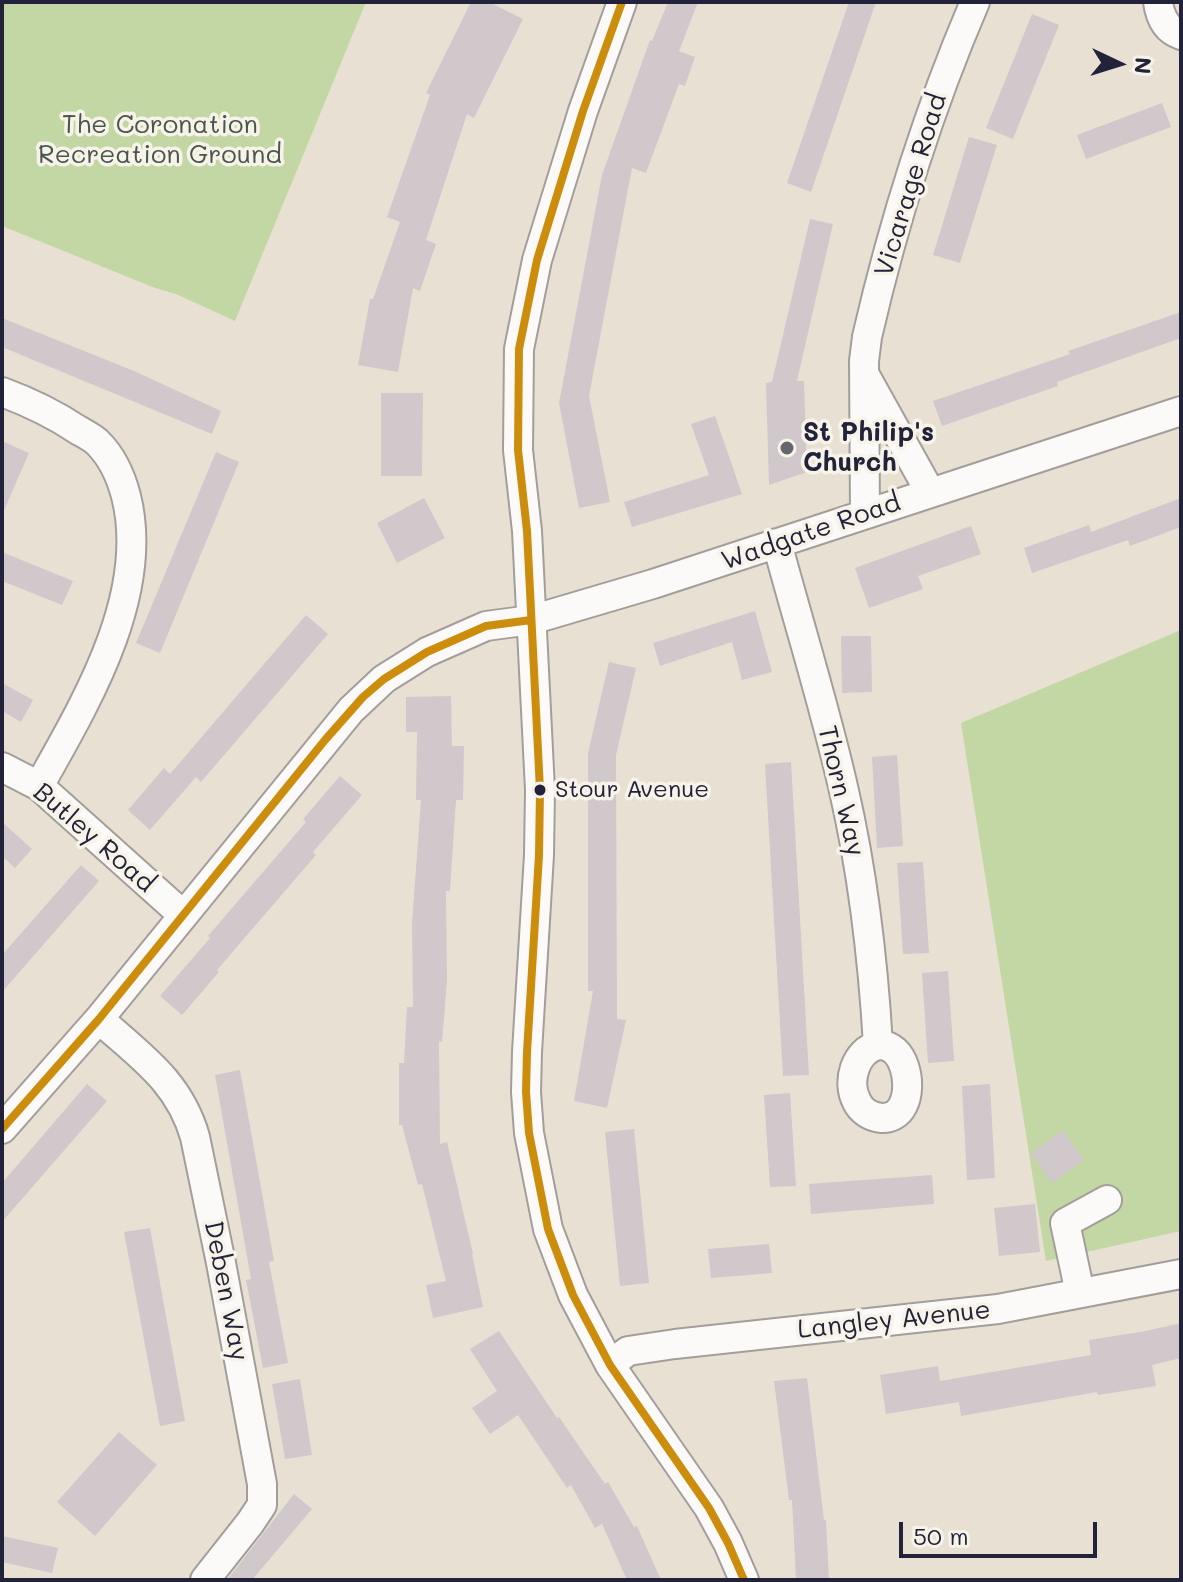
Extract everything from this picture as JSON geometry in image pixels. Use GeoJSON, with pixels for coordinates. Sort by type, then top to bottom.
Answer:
{"type":"FeatureCollection","features":[{"type":"Feature","properties":{"kind":"street"},"geometry":{"type":"LineString","coordinates":[[622,2],[583,111],[537,260],[519,349],[518,450],[527,531],[540,771],[535,936],[527,1052],[529,1133],[542,1203],[573,1295],[610,1365],[709,1508],[744,1580]]}},
{"type":"Feature","properties":{"kind":"street","name":"Vicarage Road"},"geometry":{"type":"LineString","coordinates":[[865,513],[864,373],[870,323],[914,164],[975,2]]}},
{"type":"Feature","properties":{"kind":"street"},"geometry":{"type":"LineString","coordinates":[[1158,2],[1163,20],[1181,35]]}},
{"type":"Feature","properties":{"kind":"street"},"geometry":{"type":"LineString","coordinates":[[864,373],[930,492]]}},
{"type":"Feature","properties":{"kind":"street"},"geometry":{"type":"LineString","coordinates":[[2,392],[54,414],[97,442],[112,460],[122,481],[131,535],[129,566],[116,630],[78,716],[39,786]]}},
{"type":"Feature","properties":{"kind":"street","name":"Wadgate Road"},"geometry":{"type":"LineString","coordinates":[[531,620],[666,580],[1181,411]]}},
{"type":"Feature","properties":{"kind":"street","name":"Thorn Way"},"geometry":{"type":"LineString","coordinates":[[777,543],[845,794],[874,980],[878,1045]]}},
{"type":"Feature","properties":{"kind":"street"},"geometry":{"type":"LineString","coordinates":[[2,1129],[99,1019],[363,697],[384,679],[450,641],[486,626],[531,620]]}},
{"type":"Feature","properties":{"kind":"street","name":"Butley Road"},"geometry":{"type":"LineString","coordinates":[[2,767],[39,786],[183,915]]}},
{"type":"Feature","properties":{"kind":"street","name":"Deben Way"},"geometry":{"type":"LineString","coordinates":[[99,1019],[155,1069],[187,1112],[195,1137],[248,1403],[261,1473],[262,1505],[205,1580]]}},
{"type":"Feature","properties":{"kind":"street"},"geometry":{"type":"LineString","coordinates":[[1080,1293],[1065,1223],[1107,1200]]}},
{"type":"Feature","properties":{"kind":"street","name":"Langley Avenue"},"geometry":{"type":"LineString","coordinates":[[610,1365],[628,1351],[998,1309],[1181,1274]]}},
{"type":"Feature","properties":{"kind":"green space","name":"The Coronation Recreation Ground"},"geometry":{"type":"Polygon","coordinates":[[[2,2],[366,2],[235,321],[176,294],[2,226],[2,2]]]}},
{"type":"Feature","properties":{"kind":"green space"},"geometry":{"type":"Polygon","coordinates":[[[1181,630],[1181,1231],[1046,1261],[961,723],[1181,630]]]}},
{"type":"Feature","properties":{"kind":"building"},"geometry":{"type":"Polygon","coordinates":[[[471,2],[489,2],[523,19],[474,118],[467,114],[426,240],[436,244],[420,291],[413,288],[398,372],[358,365],[370,299],[373,299],[400,222],[387,217],[430,95],[426,93],[471,2]]]}},
{"type":"Feature","properties":{"kind":"building"},"geometry":{"type":"Polygon","coordinates":[[[668,2],[698,2],[679,51],[695,57],[685,86],[679,84],[646,173],[632,168],[589,396],[610,502],[579,508],[559,403],[602,175],[650,40],[668,2]]]}},
{"type":"Feature","properties":{"kind":"building"},"geometry":{"type":"Polygon","coordinates":[[[849,2],[876,2],[811,192],[787,183],[849,2]]]}},
{"type":"Feature","properties":{"kind":"building"},"geometry":{"type":"Polygon","coordinates":[[[1032,14],[1059,25],[1013,139],[986,128],[1032,14]]]}},
{"type":"Feature","properties":{"kind":"building"},"geometry":{"type":"Polygon","coordinates":[[[1162,103],[1171,127],[1086,159],[1077,135],[1162,103]]]}},
{"type":"Feature","properties":{"kind":"building"},"geometry":{"type":"Polygon","coordinates":[[[969,137],[997,145],[960,263],[933,255],[969,137]]]}},
{"type":"Feature","properties":{"kind":"building"},"geometry":{"type":"Polygon","coordinates":[[[810,219],[833,224],[797,381],[804,381],[807,472],[769,485],[766,383],[772,382],[810,219]]]}},
{"type":"Feature","properties":{"kind":"building"},"geometry":{"type":"Polygon","coordinates":[[[1181,312],[1181,338],[1057,382],[1058,386],[942,426],[933,401],[1181,312]]]}},
{"type":"Feature","properties":{"kind":"building"},"geometry":{"type":"Polygon","coordinates":[[[2,318],[134,371],[221,411],[212,434],[2,347],[2,318]]]}},
{"type":"Feature","properties":{"kind":"building"},"geometry":{"type":"Polygon","coordinates":[[[381,393],[423,393],[422,476],[381,476],[381,393]]]}},
{"type":"Feature","properties":{"kind":"building"},"geometry":{"type":"Polygon","coordinates":[[[715,416],[742,494],[632,527],[624,502],[709,475],[691,424],[715,416]]]}},
{"type":"Feature","properties":{"kind":"building"},"geometry":{"type":"Polygon","coordinates":[[[2,441],[29,453],[2,515],[2,441]]]}},
{"type":"Feature","properties":{"kind":"building"},"geometry":{"type":"Polygon","coordinates":[[[216,452],[239,462],[160,653],[136,643],[216,452]]]}},
{"type":"Feature","properties":{"kind":"building"},"geometry":{"type":"Polygon","coordinates":[[[424,498],[445,538],[397,563],[377,523],[424,498]]]}},
{"type":"Feature","properties":{"kind":"building"},"geometry":{"type":"Polygon","coordinates":[[[1181,498],[1181,527],[1130,546],[1128,540],[1032,573],[1024,548],[1089,525],[1091,532],[1181,498]]]}},
{"type":"Feature","properties":{"kind":"building"},"geometry":{"type":"Polygon","coordinates":[[[971,526],[981,554],[918,576],[923,589],[869,608],[855,568],[971,526]]]}},
{"type":"Feature","properties":{"kind":"building"},"geometry":{"type":"Polygon","coordinates":[[[2,552],[73,581],[62,605],[2,581],[2,552]]]}},
{"type":"Feature","properties":{"kind":"building"},"geometry":{"type":"Polygon","coordinates":[[[755,611],[772,672],[742,680],[732,642],[660,666],[653,643],[755,611]]]}},
{"type":"Feature","properties":{"kind":"building"},"geometry":{"type":"Polygon","coordinates":[[[306,615],[328,634],[201,782],[196,777],[150,830],[128,810],[164,768],[170,774],[306,615]]]}},
{"type":"Feature","properties":{"kind":"building"},"geometry":{"type":"Polygon","coordinates":[[[841,636],[871,636],[872,692],[842,693],[841,636]]]}},
{"type":"Feature","properties":{"kind":"building"},"geometry":{"type":"Polygon","coordinates":[[[609,662],[636,668],[616,755],[617,1019],[626,1020],[607,1108],[574,1101],[593,991],[588,991],[588,753],[609,662]]]}},
{"type":"Feature","properties":{"kind":"building"},"geometry":{"type":"Polygon","coordinates":[[[2,683],[33,700],[21,722],[2,711],[2,683]]]}},
{"type":"Feature","properties":{"kind":"building"},"geometry":{"type":"Polygon","coordinates":[[[451,696],[452,746],[464,746],[463,800],[456,800],[450,891],[446,891],[447,980],[442,1042],[439,1041],[440,1144],[447,1142],[483,1307],[433,1318],[426,1285],[446,1281],[422,1184],[418,1185],[402,1125],[399,1125],[399,1063],[404,1063],[407,1007],[413,1007],[412,923],[421,800],[416,800],[417,732],[406,732],[406,697],[451,696]]]}},
{"type":"Feature","properties":{"kind":"building"},"geometry":{"type":"Polygon","coordinates":[[[897,755],[903,846],[877,848],[872,757],[897,755]]]}},
{"type":"Feature","properties":{"kind":"building"},"geometry":{"type":"Polygon","coordinates":[[[791,762],[809,1075],[783,1076],[765,764],[791,762]]]}},
{"type":"Feature","properties":{"kind":"building"},"geometry":{"type":"Polygon","coordinates":[[[340,776],[362,795],[182,1015],[160,996],[306,822],[303,819],[340,776]]]}},
{"type":"Feature","properties":{"kind":"building"},"geometry":{"type":"Polygon","coordinates":[[[2,822],[32,849],[15,868],[2,856],[2,822]]]}},
{"type":"Feature","properties":{"kind":"building"},"geometry":{"type":"Polygon","coordinates":[[[923,862],[929,953],[903,954],[897,863],[923,862]]]}},
{"type":"Feature","properties":{"kind":"building"},"geometry":{"type":"Polygon","coordinates":[[[81,865],[99,881],[2,992],[2,955],[81,865]]]}},
{"type":"Feature","properties":{"kind":"building"},"geometry":{"type":"Polygon","coordinates":[[[948,971],[954,1061],[928,1063],[922,973],[948,971]]]}},
{"type":"Feature","properties":{"kind":"building"},"geometry":{"type":"Polygon","coordinates":[[[240,1070],[274,1261],[269,1262],[288,1363],[263,1368],[246,1280],[251,1279],[215,1075],[240,1070]]]}},
{"type":"Feature","properties":{"kind":"building"},"geometry":{"type":"Polygon","coordinates":[[[87,1084],[107,1101],[2,1222],[2,1183],[87,1084]]]}},
{"type":"Feature","properties":{"kind":"building"},"geometry":{"type":"Polygon","coordinates":[[[990,1084],[995,1178],[967,1180],[962,1086],[990,1084]]]}},
{"type":"Feature","properties":{"kind":"building"},"geometry":{"type":"Polygon","coordinates":[[[790,1093],[796,1186],[770,1187],[764,1095],[790,1093]]]}},
{"type":"Feature","properties":{"kind":"building"},"geometry":{"type":"Polygon","coordinates":[[[634,1129],[649,1283],[620,1286],[605,1132],[634,1129]]]}},
{"type":"Feature","properties":{"kind":"building"},"geometry":{"type":"Polygon","coordinates":[[[1063,1130],[1084,1160],[1052,1183],[1031,1153],[1063,1130]]]}},
{"type":"Feature","properties":{"kind":"building"},"geometry":{"type":"Polygon","coordinates":[[[932,1175],[934,1204],[811,1214],[809,1184],[932,1175]]]}},
{"type":"Feature","properties":{"kind":"building"},"geometry":{"type":"Polygon","coordinates":[[[1035,1204],[1040,1252],[999,1256],[994,1208],[1035,1204]]]}},
{"type":"Feature","properties":{"kind":"building"},"geometry":{"type":"Polygon","coordinates":[[[150,1228],[185,1421],[160,1426],[124,1232],[150,1228]]]}},
{"type":"Feature","properties":{"kind":"building"},"geometry":{"type":"Polygon","coordinates":[[[769,1244],[772,1273],[711,1278],[708,1249],[769,1244]]]}},
{"type":"Feature","properties":{"kind":"building"},"geometry":{"type":"Polygon","coordinates":[[[1181,1323],[1181,1358],[1152,1365],[1156,1386],[1098,1395],[1097,1392],[961,1416],[959,1402],[886,1414],[880,1375],[938,1366],[940,1381],[1091,1355],[1089,1340],[1181,1323]]]}},
{"type":"Feature","properties":{"kind":"building"},"geometry":{"type":"Polygon","coordinates":[[[499,1331],[557,1418],[605,1484],[608,1482],[634,1527],[637,1526],[661,1580],[627,1580],[602,1524],[595,1528],[571,1485],[567,1488],[518,1415],[490,1434],[472,1408],[497,1391],[470,1349],[499,1331]]]}},
{"type":"Feature","properties":{"kind":"building"},"geometry":{"type":"Polygon","coordinates":[[[807,1378],[826,1520],[829,1580],[796,1580],[792,1500],[789,1500],[774,1381],[807,1378]]]}},
{"type":"Feature","properties":{"kind":"building"},"geometry":{"type":"Polygon","coordinates":[[[300,1379],[312,1455],[285,1459],[272,1384],[300,1379]]]}},
{"type":"Feature","properties":{"kind":"building"},"geometry":{"type":"Polygon","coordinates":[[[119,1432],[157,1465],[95,1536],[57,1502],[119,1432]]]}},
{"type":"Feature","properties":{"kind":"building"},"geometry":{"type":"Polygon","coordinates":[[[294,1494],[312,1509],[252,1580],[227,1580],[294,1494]]]}},
{"type":"Feature","properties":{"kind":"building"},"geometry":{"type":"Polygon","coordinates":[[[2,1536],[58,1548],[52,1573],[2,1562],[2,1536]]]}},
{"type":"Feature","properties":{"kind":"transit line"},"geometry":{"type":"LineString","coordinates":[[622,2],[583,111],[537,260],[519,349],[518,450],[527,531],[540,790],[527,1052],[529,1133],[548,1229],[573,1295],[610,1365],[709,1508],[744,1580]]}},
{"type":"Feature","properties":{"kind":"transit line"},"geometry":{"type":"LineString","coordinates":[[2,1129],[99,1019],[363,697],[384,679],[427,652],[486,626],[531,620]]}},
{"type":"Feature","properties":{"kind":"place","name":"St Philip's Church"},"geometry":{"type":"Point","coordinates":[787,448]}},
{"type":"Feature","properties":{"kind":"place","name":"Stour Avenue"},"geometry":{"type":"Point","coordinates":[540,790]}}]}
